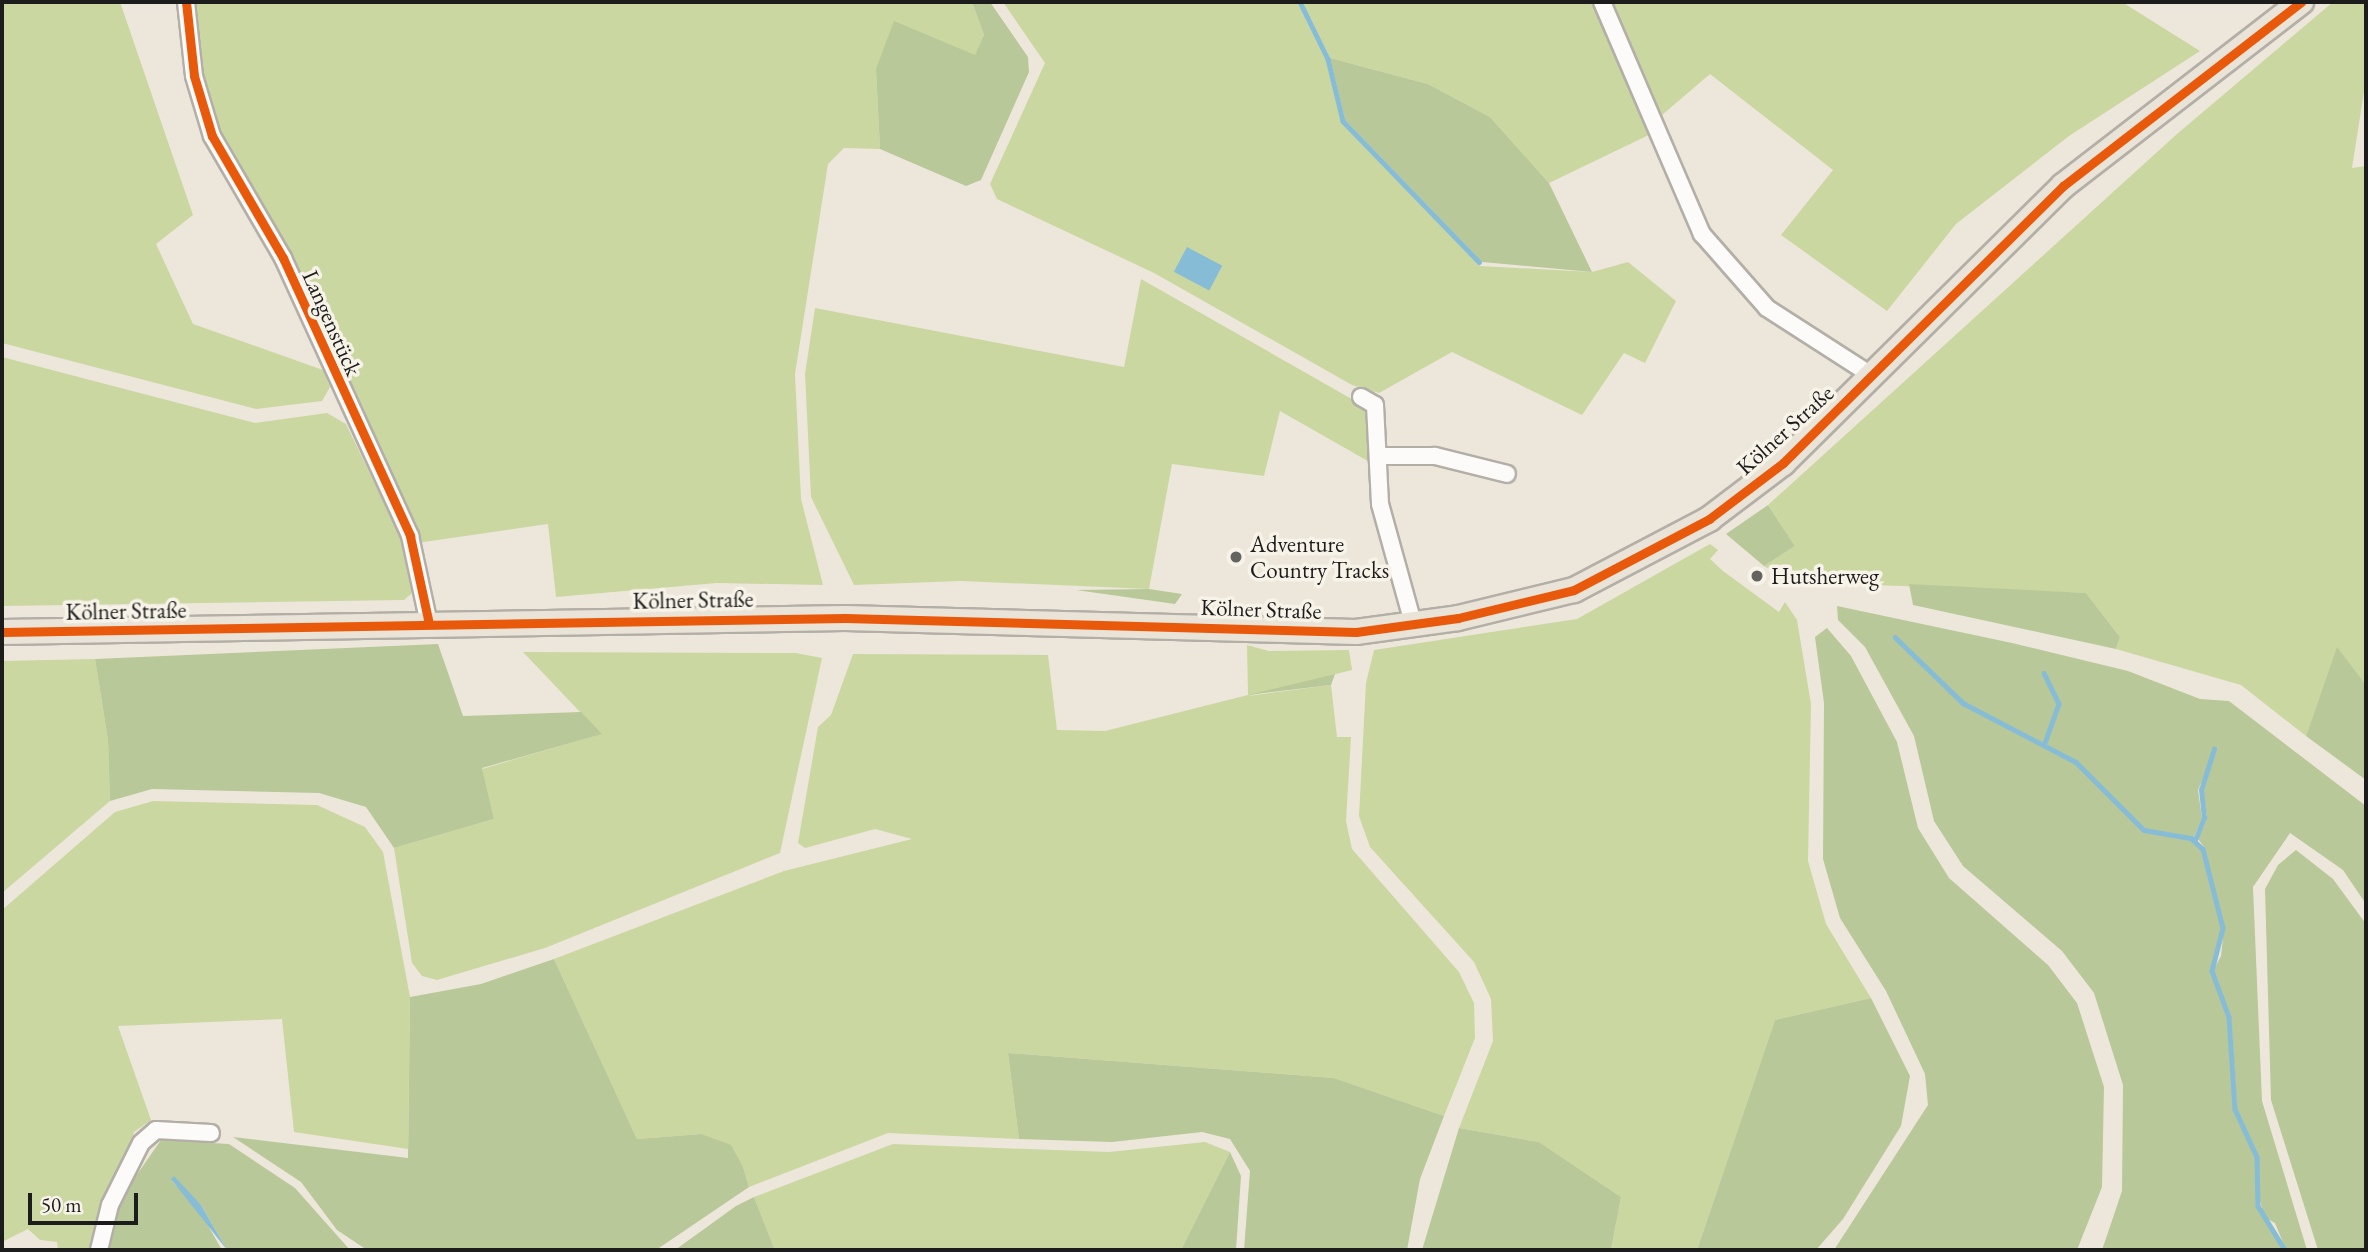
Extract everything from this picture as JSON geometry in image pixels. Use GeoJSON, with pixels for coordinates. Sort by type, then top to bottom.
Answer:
{"type":"FeatureCollection","features":[{"type":"Feature","properties":{"kind":"main road","name":"Kölner Straße"},"geometry":{"type":"LineString","coordinates":[[2,632],[858,618],[1356,632],[1414,627],[1574,590],[1655,551],[1783,463],[2063,186],[2301,2]]}},
{"type":"Feature","properties":{"kind":"street","name":"Langenstück"},"geometry":{"type":"LineString","coordinates":[[186,2],[194,76],[212,135],[283,258],[410,536],[429,624]]}},
{"type":"Feature","properties":{"kind":"street","name":"Kölner Straße"},"geometry":{"type":"LineString","coordinates":[[1602,2],[1702,234],[1734,274],[1796,332],[1871,375]]}},
{"type":"Feature","properties":{"kind":"street"},"geometry":{"type":"LineString","coordinates":[[1361,397],[1375,405],[1380,504],[1414,627]]}},
{"type":"Feature","properties":{"kind":"street"},"geometry":{"type":"LineString","coordinates":[[1379,456],[1435,456],[1507,474]]}},
{"type":"Feature","properties":{"kind":"street"},"geometry":{"type":"LineString","coordinates":[[99,1250],[110,1205],[141,1143],[156,1130],[211,1133]]}},
{"type":"Feature","properties":{"kind":"green space"},"geometry":{"type":"Polygon","coordinates":[[[2,2],[120,2],[193,215],[156,244],[193,324],[323,370],[330,387],[322,401],[256,409],[2,343],[2,2]]]}},
{"type":"Feature","properties":{"kind":"green space"},"geometry":{"type":"Polygon","coordinates":[[[194,2],[972,2],[984,35],[975,56],[876,69],[880,149],[844,148],[828,164],[795,374],[801,499],[823,585],[717,583],[556,597],[548,524],[417,543],[218,133],[202,74],[194,2]]]}},
{"type":"Feature","properties":{"kind":"green space"},"geometry":{"type":"Polygon","coordinates":[[[972,2],[990,2],[1028,57],[1029,72],[981,180],[966,186],[880,149],[876,69],[894,21],[975,55],[984,35],[972,2]]]}},
{"type":"Feature","properties":{"kind":"green space"},"geometry":{"type":"Polygon","coordinates":[[[1003,2],[1297,2],[1326,60],[1341,122],[1480,266],[1592,272],[1628,262],[1676,301],[1645,363],[1624,353],[1582,415],[1452,352],[1379,393],[1352,385],[1154,273],[997,199],[990,184],[1045,63],[1003,2]]]}},
{"type":"Feature","properties":{"kind":"green space"},"geometry":{"type":"Polygon","coordinates":[[[1302,2],[1598,2],[1653,133],[1549,183],[1490,117],[1428,84],[1330,58],[1302,2]]]}},
{"type":"Feature","properties":{"kind":"green space"},"geometry":{"type":"Polygon","coordinates":[[[1606,2],[2122,2],[2200,51],[2069,136],[1956,224],[1887,311],[1781,235],[1833,170],[1710,74],[1655,121],[1606,2]]]}},
{"type":"Feature","properties":{"kind":"green space"},"geometry":{"type":"Polygon","coordinates":[[[2333,2],[2366,2],[2366,79],[2352,168],[2366,166],[2366,685],[2337,648],[2306,736],[2241,685],[2116,649],[2120,637],[2086,593],[1794,582],[1764,566],[1795,546],[1768,505],[2177,134],[2333,2]]]}},
{"type":"Feature","properties":{"kind":"green space"},"geometry":{"type":"Polygon","coordinates":[[[1330,58],[1428,84],[1490,117],[1549,183],[1592,272],[1482,262],[1345,120],[1330,58]]]}},
{"type":"Feature","properties":{"kind":"green space"},"geometry":{"type":"Polygon","coordinates":[[[1141,279],[1364,406],[1372,422],[1373,464],[1280,411],[1264,476],[1172,464],[1149,589],[961,581],[854,585],[811,497],[805,374],[815,308],[1124,367],[1141,279]]]}},
{"type":"Feature","properties":{"kind":"green space"},"geometry":{"type":"Polygon","coordinates":[[[2,357],[255,423],[327,413],[346,424],[401,538],[412,593],[404,600],[2,606],[2,357]]]}},
{"type":"Feature","properties":{"kind":"green space"},"geometry":{"type":"Polygon","coordinates":[[[1768,505],[1795,546],[1764,566],[1726,534],[1768,505]]]}},
{"type":"Feature","properties":{"kind":"green space"},"geometry":{"type":"Polygon","coordinates":[[[1710,544],[1718,550],[1710,559],[1723,571],[1779,612],[1785,602],[1797,620],[1811,704],[1808,861],[1826,924],[1871,998],[1775,1020],[1697,1250],[1611,1250],[1621,1197],[1539,1142],[1459,1128],[1493,1041],[1491,999],[1474,962],[1370,847],[1359,816],[1366,683],[1374,650],[1577,619],[1710,544]]]}},
{"type":"Feature","properties":{"kind":"green space"},"geometry":{"type":"Polygon","coordinates":[[[1909,584],[2086,593],[2120,637],[2116,649],[1913,605],[1909,584]]]}},
{"type":"Feature","properties":{"kind":"green space"},"geometry":{"type":"Polygon","coordinates":[[[1149,589],[1182,594],[1175,604],[1076,590],[1149,589]]]}},
{"type":"Feature","properties":{"kind":"green space"},"geometry":{"type":"Polygon","coordinates":[[[1837,606],[2128,671],[2200,699],[2229,701],[2366,806],[2366,904],[2343,870],[2290,833],[2253,887],[2262,1101],[2307,1250],[2286,1250],[2275,1223],[2264,1217],[2256,1183],[2256,1206],[2284,1250],[2102,1250],[2122,1191],[2123,1085],[2094,993],[2062,951],[1963,866],[1934,821],[1914,736],[1865,647],[1838,620],[1837,606]],[[1894,636],[1963,704],[2075,763],[2143,830],[2190,839],[2202,850],[2222,928],[2211,971],[2228,1017],[2234,1109],[2256,1158],[2256,1183],[2259,1157],[2237,1109],[2231,1017],[2213,971],[2221,956],[2224,928],[2204,847],[2198,839],[2207,818],[2203,790],[2217,747],[2198,790],[2202,818],[2194,837],[2144,829],[2076,761],[1964,702],[1894,636]]]}},
{"type":"Feature","properties":{"kind":"green space"},"geometry":{"type":"Polygon","coordinates":[[[1827,628],[1851,656],[1897,742],[1918,828],[1949,878],[2048,965],[2077,1003],[2104,1087],[2102,1187],[2077,1250],[1834,1250],[1928,1105],[1925,1074],[1886,991],[1840,918],[1823,859],[1824,703],[1815,637],[1827,628]]]}},
{"type":"Feature","properties":{"kind":"green space"},"geometry":{"type":"Polygon","coordinates":[[[438,644],[463,716],[581,712],[602,734],[482,768],[494,819],[394,848],[366,807],[319,793],[152,789],[110,801],[108,740],[95,659],[438,644]]]}},
{"type":"Feature","properties":{"kind":"green space"},"geometry":{"type":"Polygon","coordinates":[[[1247,645],[1269,651],[1349,650],[1352,670],[1248,696],[1331,685],[1337,737],[1351,737],[1346,821],[1352,849],[1459,972],[1474,1003],[1475,1038],[1444,1116],[1334,1078],[1008,1053],[1019,1139],[888,1133],[749,1187],[743,1167],[701,1134],[637,1139],[554,959],[784,871],[912,839],[875,829],[805,848],[798,843],[818,727],[831,715],[853,654],[1048,655],[1057,730],[1105,731],[1248,695],[1247,645]]]}},
{"type":"Feature","properties":{"kind":"green space"},"geometry":{"type":"Polygon","coordinates":[[[2337,647],[2366,685],[2366,780],[2306,736],[2337,647]]]}},
{"type":"Feature","properties":{"kind":"green space"},"geometry":{"type":"Polygon","coordinates":[[[523,652],[796,653],[822,658],[780,853],[545,948],[437,980],[422,976],[412,963],[394,848],[494,819],[482,769],[601,734],[523,652]]]}},
{"type":"Feature","properties":{"kind":"green space"},"geometry":{"type":"Polygon","coordinates":[[[95,659],[108,740],[110,801],[2,893],[2,661],[95,659]]]}},
{"type":"Feature","properties":{"kind":"green space"},"geometry":{"type":"Polygon","coordinates":[[[1335,674],[1331,685],[1248,695],[1335,674]]]}},
{"type":"Feature","properties":{"kind":"green space"},"geometry":{"type":"Polygon","coordinates":[[[153,801],[317,805],[365,827],[383,852],[410,997],[408,1149],[294,1132],[282,1019],[118,1026],[151,1120],[134,1132],[96,1250],[58,1250],[57,1242],[40,1240],[28,1229],[2,1242],[2,910],[115,812],[153,801]]]}},
{"type":"Feature","properties":{"kind":"green space"},"geometry":{"type":"Polygon","coordinates":[[[2296,850],[2333,879],[2366,924],[2366,1250],[2318,1250],[2271,1100],[2265,889],[2278,865],[2296,850]]]}},
{"type":"Feature","properties":{"kind":"green space"},"geometry":{"type":"Polygon","coordinates":[[[554,959],[637,1139],[701,1134],[731,1145],[743,1167],[749,1187],[656,1250],[367,1250],[337,1230],[301,1182],[233,1137],[408,1158],[410,997],[481,984],[554,959]]]}},
{"type":"Feature","properties":{"kind":"green space"},"geometry":{"type":"Polygon","coordinates":[[[1871,998],[1910,1076],[1901,1126],[1843,1219],[1816,1250],[1697,1250],[1775,1020],[1871,998]]]}},
{"type":"Feature","properties":{"kind":"green space"},"geometry":{"type":"Polygon","coordinates":[[[1008,1053],[1334,1078],[1444,1116],[1420,1179],[1407,1250],[1244,1250],[1250,1171],[1230,1139],[1202,1132],[1112,1142],[1019,1139],[1008,1053]]]}},
{"type":"Feature","properties":{"kind":"green space"},"geometry":{"type":"Polygon","coordinates":[[[1459,1128],[1539,1142],[1621,1197],[1611,1250],[1422,1250],[1459,1128]]]}},
{"type":"Feature","properties":{"kind":"green space"},"geometry":{"type":"Polygon","coordinates":[[[161,1140],[229,1144],[295,1188],[350,1250],[227,1250],[201,1205],[171,1180],[198,1208],[222,1250],[102,1250],[113,1209],[161,1140]]]}},
{"type":"Feature","properties":{"kind":"green space"},"geometry":{"type":"Polygon","coordinates":[[[1205,1142],[1230,1152],[1181,1250],[775,1250],[754,1197],[893,1144],[1109,1152],[1205,1142]]]}},
{"type":"Feature","properties":{"kind":"green space"},"geometry":{"type":"Polygon","coordinates":[[[1230,1152],[1241,1176],[1236,1250],[1181,1250],[1230,1152]]]}},
{"type":"Feature","properties":{"kind":"green space"},"geometry":{"type":"Polygon","coordinates":[[[754,1197],[775,1250],[675,1250],[736,1206],[754,1197]]]}},
{"type":"Feature","properties":{"kind":"water"},"geometry":{"type":"Polygon","coordinates":[[[1187,247],[1222,266],[1209,291],[1174,272],[1187,247]]]}},
{"type":"Feature","properties":{"kind":"water"},"geometry":{"type":"Polygon","coordinates":[[[174,1176],[201,1205],[227,1250],[171,1179],[174,1176]]]}},
{"type":"Feature","properties":{"kind":"waterway"},"geometry":{"type":"LineString","coordinates":[[1300,2],[1328,59],[1343,121],[1479,262]]}},
{"type":"Feature","properties":{"kind":"waterway"},"geometry":{"type":"LineString","coordinates":[[1895,637],[1963,703],[2076,762],[2144,830],[2191,838],[2203,849],[2223,928],[2212,971],[2229,1017],[2235,1109],[2257,1157],[2258,1206],[2285,1250]]}},
{"type":"Feature","properties":{"kind":"waterway"},"geometry":{"type":"LineString","coordinates":[[2044,673],[2059,704],[2045,743]]}},
{"type":"Feature","properties":{"kind":"waterway"},"geometry":{"type":"LineString","coordinates":[[2195,840],[2204,818],[2201,790],[2214,749]]}},
{"type":"Feature","properties":{"kind":"cycle path"},"geometry":{"type":"LineString","coordinates":[[186,2],[194,76],[212,136],[283,258],[410,536],[429,624]]}},
{"type":"Feature","properties":{"kind":"cycle path"},"geometry":{"type":"LineString","coordinates":[[2,632],[845,618],[1356,632],[1458,618],[1574,590],[1709,519],[1783,463],[2063,186],[2301,2]]}},
{"type":"Feature","properties":{"kind":"place","name":"Adventure Country Tracks"},"geometry":{"type":"Point","coordinates":[1236,557]}},
{"type":"Feature","properties":{"kind":"place","name":"Hutsherweg"},"geometry":{"type":"Point","coordinates":[1757,576]}}]}
